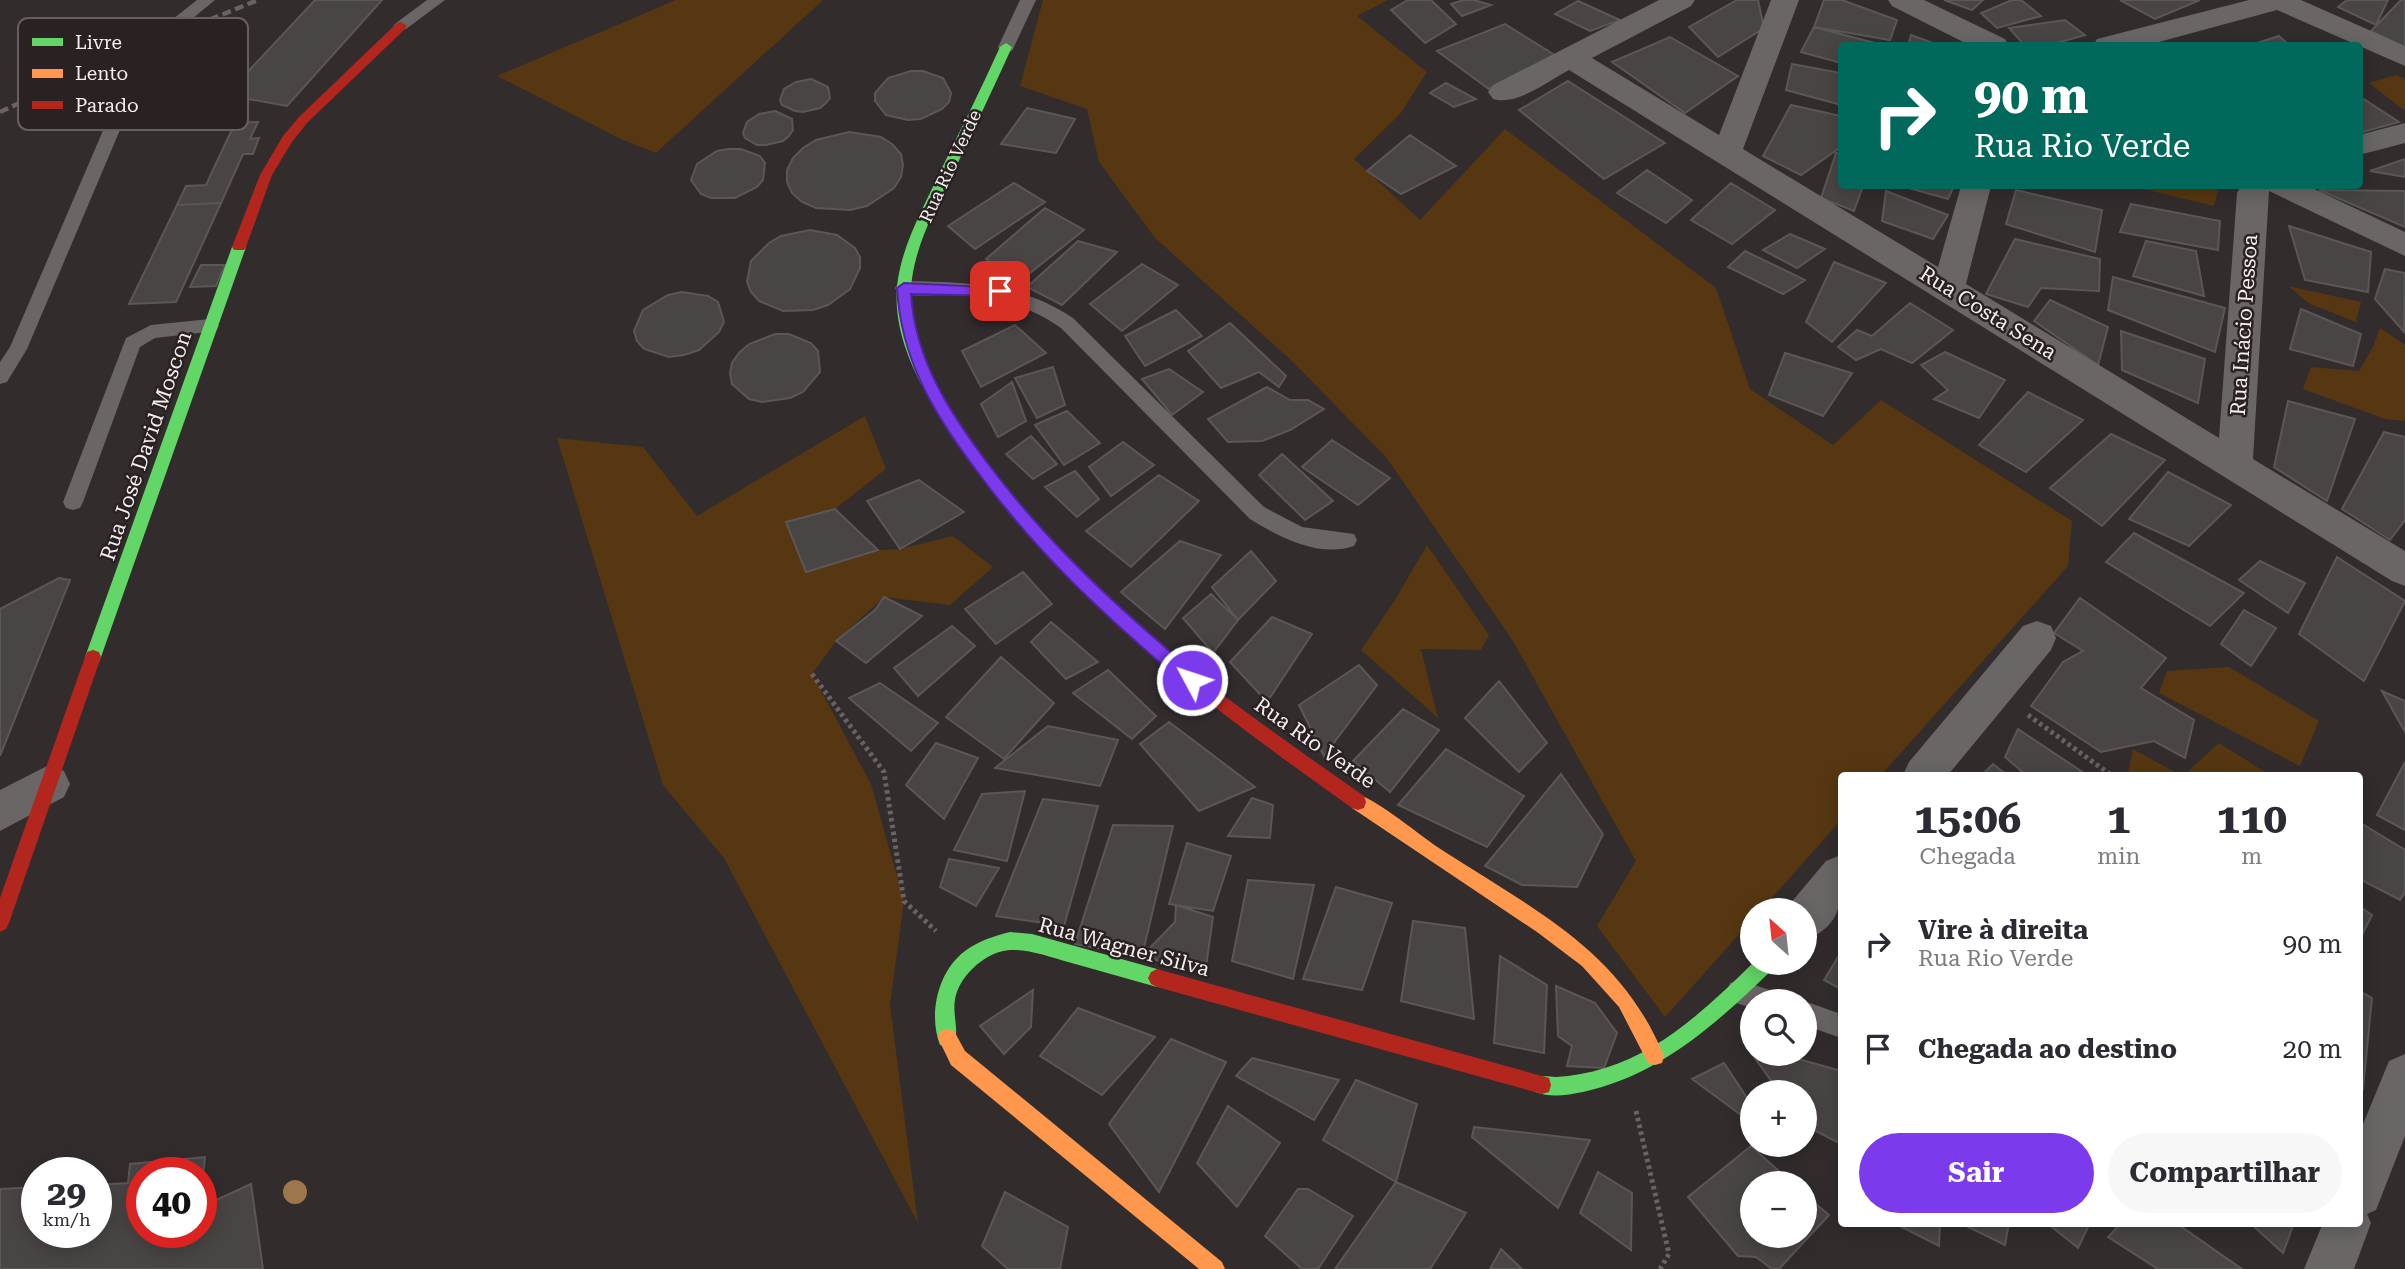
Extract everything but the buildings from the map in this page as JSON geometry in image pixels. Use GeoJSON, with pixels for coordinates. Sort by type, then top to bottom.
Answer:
{"type":"FeatureCollection","features":[{"type":"Feature","properties":{"kind":"street"},"geometry":{"type":"LineString","coordinates":[[1503,92],[1681,0]]}},
{"type":"Feature","properties":{"kind":"street"},"geometry":{"type":"LineString","coordinates":[[1727,153],[1785,0]]}},
{"type":"Feature","properties":{"kind":"street"},"geometry":{"type":"LineString","coordinates":[[1902,0],[1987,42]]}},
{"type":"Feature","properties":{"kind":"street"},"geometry":{"type":"LineString","coordinates":[[2122,42],[2278,1],[2405,57]]}},
{"type":"Feature","properties":{"kind":"street","name":"Rua José David Moscon"},"geometry":{"type":"LineString","coordinates":[[0,923],[210,326],[266,175],[276,157],[312,110],[401,26]]}},
{"type":"Feature","properties":{"kind":"street","name":"Rua Rio Verde"},"geometry":{"type":"LineString","coordinates":[[1006,47],[912,249],[904,288],[905,321],[914,354],[932,392],[981,468],[1020,517],[1065,567],[1125,624],[1250,726],[1312,772],[1580,951],[1619,986],[1646,1031],[1655,1056]]}},
{"type":"Feature","properties":{"kind":"street","name":"Rua Costa Sena"},"geometry":{"type":"LineString","coordinates":[[1570,57],[2405,569]]}},
{"type":"Feature","properties":{"kind":"street"},"geometry":{"type":"LineString","coordinates":[[2363,144],[2405,133]]}},
{"type":"Feature","properties":{"kind":"street"},"geometry":{"type":"LineString","coordinates":[[1948,289],[1975,189]]}},
{"type":"Feature","properties":{"kind":"street","name":"Rua Inácio Pessoa"},"geometry":{"type":"LineString","coordinates":[[2235,465],[2255,189]]}},
{"type":"Feature","properties":{"kind":"street"},"geometry":{"type":"LineString","coordinates":[[2288,189],[2405,245]]}},
{"type":"Feature","properties":{"kind":"street"},"geometry":{"type":"LineString","coordinates":[[1925,772],[2037,638]]}},
{"type":"Feature","properties":{"kind":"street"},"geometry":{"type":"LineString","coordinates":[[0,812],[49,784]]}},
{"type":"Feature","properties":{"kind":"street"},"geometry":{"type":"LineString","coordinates":[[1817,904],[1838,879]]}},
{"type":"Feature","properties":{"kind":"street","name":"Rua Wagner Silva"},"geometry":{"type":"LineString","coordinates":[[1215,1269],[958,1058],[947,1041],[943,1021],[944,1000],[951,981],[966,961],[986,947],[1008,941],[1032,943],[1549,1087],[1590,1082],[1627,1071],[1655,1056],[1739,992],[1755,975]]}},
{"type":"Feature","properties":{"kind":"street"},"geometry":{"type":"LineString","coordinates":[[2363,1183],[2405,1077]]}},
{"type":"Feature","properties":{"kind":"street"},"geometry":{"type":"LineString","coordinates":[[2329,1269],[2345,1227]]}},
{"type":"Feature","properties":{"kind":"lane"},"geometry":{"type":"LineString","coordinates":[[184,18],[207,0]]}},
{"type":"Feature","properties":{"kind":"lane"},"geometry":{"type":"LineString","coordinates":[[401,26],[437,0]]}},
{"type":"Feature","properties":{"kind":"lane"},"geometry":{"type":"LineString","coordinates":[[1006,47],[1028,0]]}},
{"type":"Feature","properties":{"kind":"lane"},"geometry":{"type":"LineString","coordinates":[[0,377],[19,349],[112,130]]}},
{"type":"Feature","properties":{"kind":"lane"},"geometry":{"type":"LineString","coordinates":[[904,288],[1000,291],[1038,303],[1067,323],[1257,513],[1278,527],[1306,539],[1326,542],[1347,540]]}},
{"type":"Feature","properties":{"kind":"lane"},"geometry":{"type":"LineString","coordinates":[[73,502],[132,343],[151,332],[210,326]]}},
{"type":"Feature","properties":{"kind":"lane"},"geometry":{"type":"LineString","coordinates":[[1817,1018],[1838,1025]]}},
{"type":"Feature","properties":{"kind":"path"},"geometry":{"type":"LineString","coordinates":[[812,674],[884,772],[904,901],[966,961]]}},
{"type":"Feature","properties":{"kind":"path"},"geometry":{"type":"LineString","coordinates":[[1993,690],[2107,772]]}},
{"type":"Feature","properties":{"kind":"path"},"geometry":{"type":"LineString","coordinates":[[1627,1071],[1669,1254],[1660,1269]]}},
{"type":"Feature","properties":{"kind":"shaded area"},"geometry":{"type":"Polygon","coordinates":[[[676,0],[823,0],[656,153],[621,139],[497,76],[676,0]]]}},
{"type":"Feature","properties":{"kind":"shaded area"},"geometry":{"type":"Polygon","coordinates":[[[1043,0],[1388,0],[1357,16],[1427,72],[1400,114],[1354,159],[1420,220],[1505,129],[1716,288],[1750,389],[1833,445],[1881,400],[2072,521],[2068,566],[1884,772],[1838,772],[1838,823],[1772,898],[1740,898],[1740,933],[1665,1017],[1597,926],[1636,861],[1513,641],[1386,457],[1293,362],[1155,238],[1099,162],[1087,109],[1020,86],[1043,0]]]}},
{"type":"Feature","properties":{"kind":"shaded area"},"geometry":{"type":"Polygon","coordinates":[[[2396,75],[2405,79],[2405,111],[2369,83],[2396,75]]]}},
{"type":"Feature","properties":{"kind":"shaded area"},"geometry":{"type":"Polygon","coordinates":[[[2143,189],[2218,189],[2214,206],[2143,189]]]}},
{"type":"Feature","properties":{"kind":"shaded area"},"geometry":{"type":"Polygon","coordinates":[[[2288,286],[2361,302],[2356,322],[2310,304],[2288,286]]]}},
{"type":"Feature","properties":{"kind":"shaded area"},"geometry":{"type":"Polygon","coordinates":[[[2380,328],[2405,345],[2405,421],[2385,419],[2303,389],[2311,367],[2359,371],[2380,328]]]}},
{"type":"Feature","properties":{"kind":"shaded area"},"geometry":{"type":"Polygon","coordinates":[[[865,416],[886,469],[835,509],[805,569],[878,550],[900,549],[953,536],[993,567],[950,605],[884,597],[836,641],[812,674],[871,784],[904,901],[890,1005],[918,1223],[724,858],[663,785],[557,438],[643,447],[697,516],[865,416]]]}},
{"type":"Feature","properties":{"kind":"shaded area"},"geometry":{"type":"Polygon","coordinates":[[[1427,545],[1489,635],[1481,650],[1421,649],[1438,718],[1361,650],[1395,600],[1427,545]]]}},
{"type":"Feature","properties":{"kind":"shaded area"},"geometry":{"type":"Polygon","coordinates":[[[2229,667],[2319,721],[2300,766],[2159,693],[2167,671],[2229,667]]]}},
{"type":"Feature","properties":{"kind":"shaded area"},"geometry":{"type":"Polygon","coordinates":[[[2219,743],[2265,772],[2187,772],[2219,743]]]}},
{"type":"Feature","properties":{"kind":"shaded area"},"geometry":{"type":"Polygon","coordinates":[[[2133,749],[2175,772],[2128,772],[2133,749]]]}},
{"type":"Feature","properties":{"kind":"railway"},"geometry":{"type":"LineString","coordinates":[[214,18],[258,0]]}},
{"type":"Feature","properties":{"kind":"railway"},"geometry":{"type":"LineString","coordinates":[[0,112],[18,104]]}},
{"type":"Feature","properties":{"kind":"traffic: fast"},"geometry":{"type":"LineString","coordinates":[[929,385],[918,362],[905,314],[904,288],[909,259],[925,218],[1006,47]]}},
{"type":"Feature","properties":{"kind":"traffic: fast"},"geometry":{"type":"LineString","coordinates":[[93,657],[239,247]]}},
{"type":"Feature","properties":{"kind":"traffic: fast"},"geometry":{"type":"LineString","coordinates":[[947,1038],[943,1009],[952,981],[970,958],[996,944],[1010,941],[1032,943],[1157,978]]}},
{"type":"Feature","properties":{"kind":"traffic: fast"},"geometry":{"type":"LineString","coordinates":[[1542,1085],[1562,1086],[1603,1078],[1656,1055],[1703,1021],[1754,975]]}},
{"type":"Feature","properties":{"kind":"traffic: slow"},"geometry":{"type":"LineString","coordinates":[[1358,802],[1543,926],[1588,960],[1608,979],[1625,1001],[1655,1056]]}},
{"type":"Feature","properties":{"kind":"traffic: slow"},"geometry":{"type":"LineString","coordinates":[[947,1038],[958,1058],[1215,1269]]}},
{"type":"Feature","properties":{"kind":"traffic: jam"},"geometry":{"type":"LineString","coordinates":[[239,247],[266,175],[287,139],[303,120],[401,26]]}},
{"type":"Feature","properties":{"kind":"traffic: jam"},"geometry":{"type":"LineString","coordinates":[[929,385],[968,450],[1013,510],[1063,566],[1176,668],[1358,802]]}},
{"type":"Feature","properties":{"kind":"traffic: jam"},"geometry":{"type":"LineString","coordinates":[[0,923],[93,657]]}},
{"type":"Feature","properties":{"kind":"traffic: jam"},"geometry":{"type":"LineString","coordinates":[[1157,978],[1542,1085]]}},
{"type":"Feature","properties":{"kind":"route"},"geometry":{"type":"LineString","coordinates":[[1000,291],[904,288],[905,321],[922,373],[954,430],[1020,517],[1065,567],[1125,624],[1192,680]]}}]}
